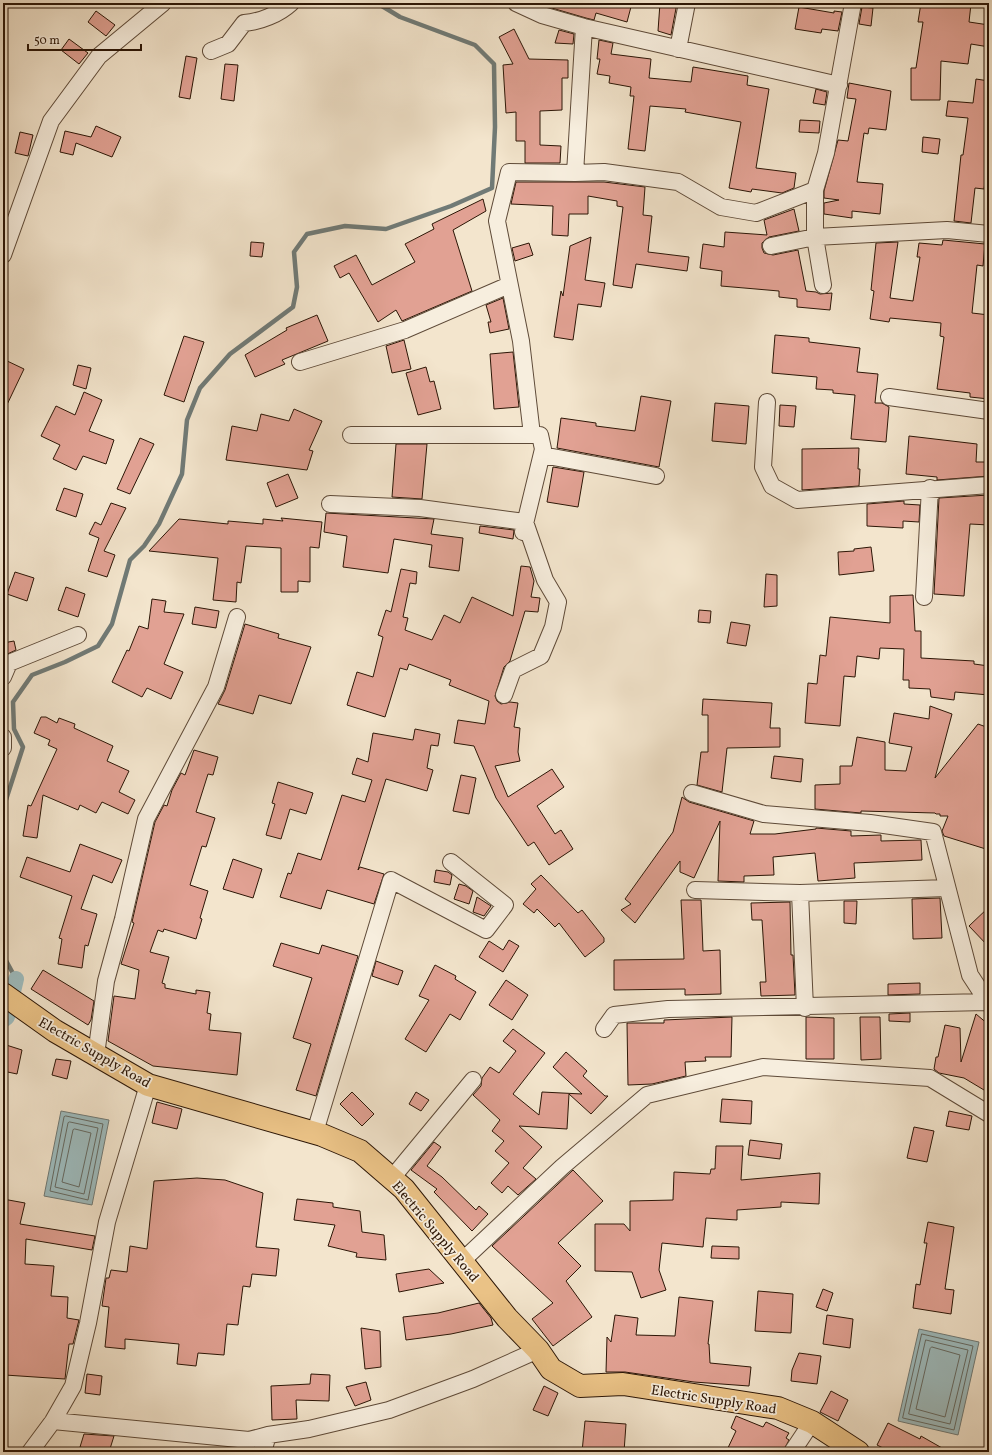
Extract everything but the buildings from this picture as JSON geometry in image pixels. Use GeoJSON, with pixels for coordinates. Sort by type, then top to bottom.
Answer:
{"type":"FeatureCollection","features":[{"type":"Feature","properties":{"kind":"main road","name":"Electric Supply Road"},"geometry":{"type":"LineString","coordinates":[[3,994],[55,1031],[148,1084],[315,1132],[360,1151],[404,1189],[507,1318],[538,1350],[551,1369],[580,1386],[624,1384],[778,1408],[812,1422],[858,1452]]}},
{"type":"Feature","properties":{"kind":"street"},"geometry":{"type":"LineString","coordinates":[[3,255],[51,121],[99,56],[163,3]]}},
{"type":"Feature","properties":{"kind":"street"},"geometry":{"type":"LineString","coordinates":[[211,51],[228,44],[244,22],[254,22],[284,10],[291,3]]}},
{"type":"Feature","properties":{"kind":"street"},"geometry":{"type":"LineString","coordinates":[[516,3],[542,15],[584,27],[839,85]]}},
{"type":"Feature","properties":{"kind":"street"},"geometry":{"type":"LineString","coordinates":[[678,49],[687,3]]}},
{"type":"Feature","properties":{"kind":"street"},"geometry":{"type":"LineString","coordinates":[[823,285],[815,237],[815,190],[826,153],[853,3]]}},
{"type":"Feature","properties":{"kind":"street"},"geometry":{"type":"LineString","coordinates":[[575,173],[584,27]]}},
{"type":"Feature","properties":{"kind":"street"},"geometry":{"type":"LineString","coordinates":[[532,435],[521,341],[497,221],[509,172],[604,172],[678,182],[721,207],[756,213],[815,190]]}},
{"type":"Feature","properties":{"kind":"street"},"geometry":{"type":"LineString","coordinates":[[771,246],[815,237],[947,230],[988,230]]}},
{"type":"Feature","properties":{"kind":"street"},"geometry":{"type":"LineString","coordinates":[[300,362],[405,330],[509,285]]}},
{"type":"Feature","properties":{"kind":"street"},"geometry":{"type":"LineString","coordinates":[[889,397],[989,411]]}},
{"type":"Feature","properties":{"kind":"street"},"geometry":{"type":"LineString","coordinates":[[767,402],[763,467],[772,486],[781,493],[797,500],[806,501],[930,488],[989,485]]}},
{"type":"Feature","properties":{"kind":"street"},"geometry":{"type":"LineString","coordinates":[[351,435],[540,436],[543,449],[542,455],[522,538]]}},
{"type":"Feature","properties":{"kind":"street"},"geometry":{"type":"LineString","coordinates":[[542,455],[656,476]]}},
{"type":"Feature","properties":{"kind":"street"},"geometry":{"type":"LineString","coordinates":[[924,597],[930,488]]}},
{"type":"Feature","properties":{"kind":"street"},"geometry":{"type":"LineString","coordinates":[[330,504],[420,508],[525,522]]}},
{"type":"Feature","properties":{"kind":"street"},"geometry":{"type":"LineString","coordinates":[[504,695],[513,670],[541,656],[553,627],[558,602],[545,580],[525,522]]}},
{"type":"Feature","properties":{"kind":"street"},"geometry":{"type":"LineString","coordinates":[[96,1055],[106,981],[123,919],[146,819],[216,687],[237,617]]}},
{"type":"Feature","properties":{"kind":"street"},"geometry":{"type":"LineString","coordinates":[[3,677],[9,663],[78,635]]}},
{"type":"Feature","properties":{"kind":"street"},"geometry":{"type":"LineString","coordinates":[[3,737],[3,748]]}},
{"type":"Feature","properties":{"kind":"street"},"geometry":{"type":"LineString","coordinates":[[692,793],[764,814],[870,824],[933,832],[970,975],[988,1003]]}},
{"type":"Feature","properties":{"kind":"street"},"geometry":{"type":"LineString","coordinates":[[315,1132],[391,880],[486,930],[505,905],[451,862]]}},
{"type":"Feature","properties":{"kind":"street"},"geometry":{"type":"LineString","coordinates":[[695,890],[800,893],[947,888]]}},
{"type":"Feature","properties":{"kind":"street"},"geometry":{"type":"LineString","coordinates":[[800,893],[805,1008]]}},
{"type":"Feature","properties":{"kind":"street"},"geometry":{"type":"LineString","coordinates":[[604,1029],[614,1015],[668,1009],[805,1008],[988,1003]]}},
{"type":"Feature","properties":{"kind":"street"},"geometry":{"type":"LineString","coordinates":[[462,1261],[562,1167],[647,1095],[763,1067],[930,1078],[989,1114]]}},
{"type":"Feature","properties":{"kind":"street"},"geometry":{"type":"LineString","coordinates":[[392,1178],[474,1080]]}},
{"type":"Feature","properties":{"kind":"street"},"geometry":{"type":"LineString","coordinates":[[30,1452],[53,1421],[73,1386],[88,1323],[107,1222],[148,1084]]}},
{"type":"Feature","properties":{"kind":"street"},"geometry":{"type":"LineString","coordinates":[[53,1421],[249,1440],[268,1435],[309,1429],[389,1410],[473,1379],[538,1350]]}},
{"type":"Feature","properties":{"kind":"street"},"geometry":{"type":"LineString","coordinates":[[792,1452],[812,1422]]}},
{"type":"Feature","properties":{"kind":"street"},"geometry":{"type":"LineString","coordinates":[[263,1452],[268,1435]]}},
{"type":"Feature","properties":{"kind":"water"},"geometry":{"type":"Polygon","coordinates":[[[61,1111],[109,1120],[92,1205],[44,1196],[61,1111]]]}},
{"type":"Feature","properties":{"kind":"water"},"geometry":{"type":"Polygon","coordinates":[[[919,1329],[979,1342],[958,1435],[898,1421],[919,1329]]]}},
{"type":"Feature","properties":{"kind":"waterway"},"geometry":{"type":"LineString","coordinates":[[3,809],[23,747],[14,729],[13,702],[32,675],[65,662],[98,646],[112,624],[130,560],[144,546],[159,524],[182,474],[187,420],[200,388],[230,354],[293,307],[297,287],[294,252],[307,234],[345,226],[386,229],[451,206],[492,188],[495,127],[494,64],[475,45],[400,17],[377,3]]}},
{"type":"Feature","properties":{"kind":"waterway"},"geometry":{"type":"LineString","coordinates":[[3,955],[16,979]]}},
{"type":"Feature","properties":{"kind":"waterway"},"geometry":{"type":"LineString","coordinates":[[3,1020],[7,1017],[16,979]]}}]}
